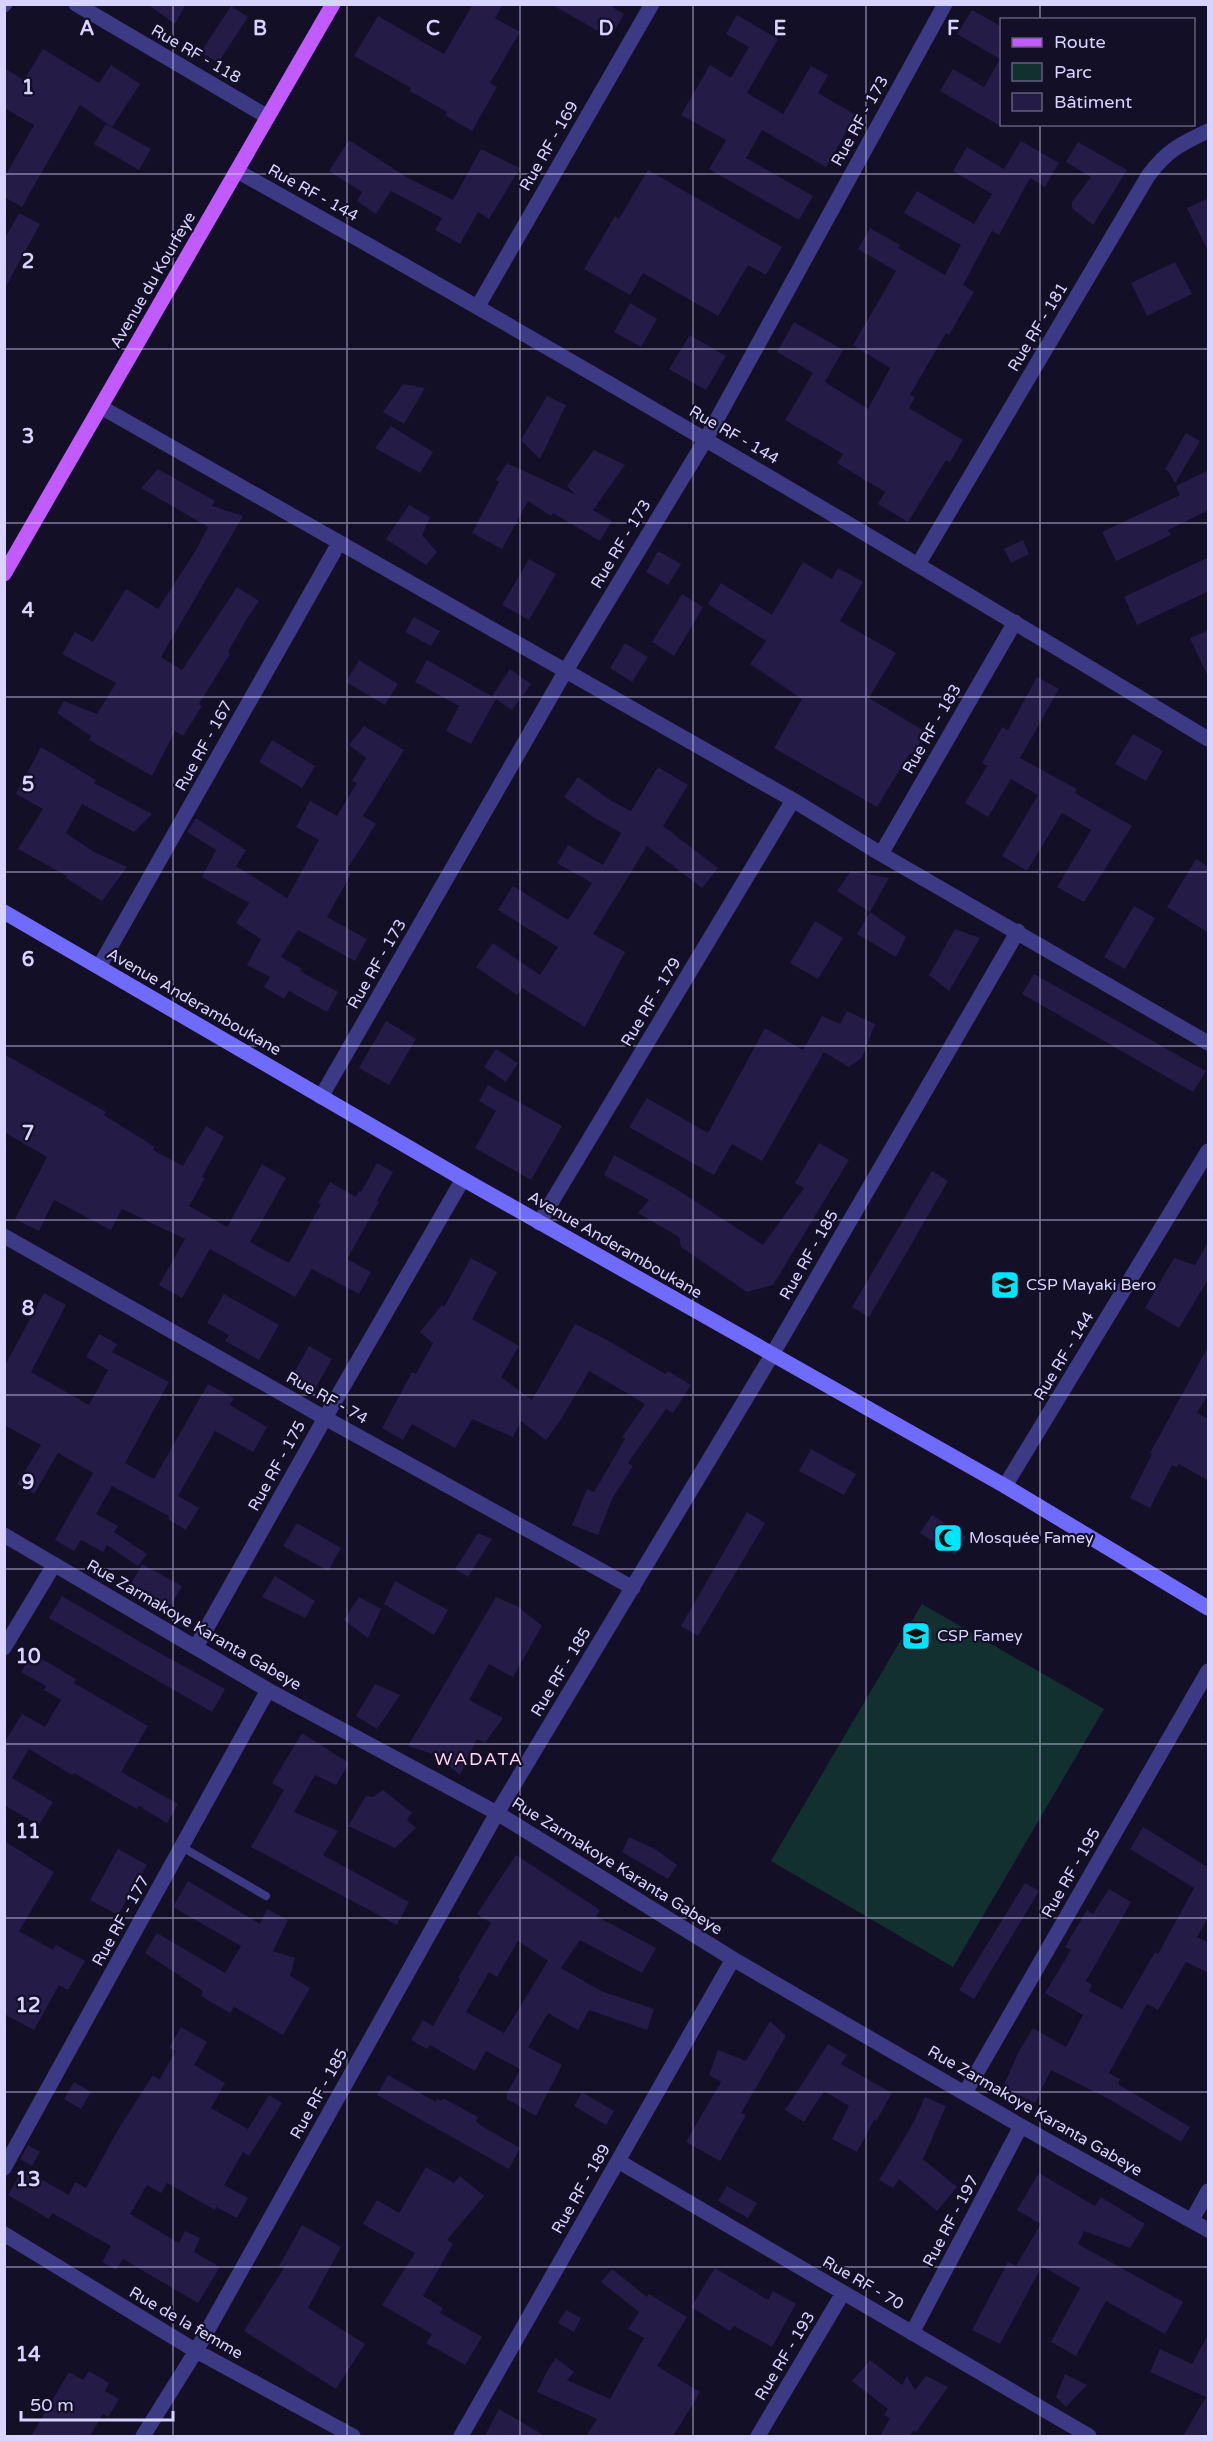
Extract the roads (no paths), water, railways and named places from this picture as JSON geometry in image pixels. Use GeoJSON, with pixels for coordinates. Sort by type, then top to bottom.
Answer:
{"type":"FeatureCollection","features":[{"type":"Feature","properties":{"kind":"main road","name":"Avenue du Kourfeye"},"geometry":{"type":"LineString","coordinates":[[4,574],[333,4]]}},
{"type":"Feature","properties":{"kind":"street","name":"Rue RF - 118"},"geometry":{"type":"LineString","coordinates":[[76,4],[268,117]]}},
{"type":"Feature","properties":{"kind":"street","name":"Rue RF - 169"},"geometry":{"type":"LineString","coordinates":[[478,306],[652,4]]}},
{"type":"Feature","properties":{"kind":"street","name":"Rue RF - 173"},"geometry":{"type":"LineString","coordinates":[[321,1097],[565,672],[705,439],[945,4]]}},
{"type":"Feature","properties":{"kind":"street","name":"Rue RF - 181"},"geometry":{"type":"LineString","coordinates":[[919,563],[1148,176],[1162,157],[1178,146],[1209,131]]}},
{"type":"Feature","properties":{"kind":"street","name":"Rue RF - 144"},"geometry":{"type":"LineString","coordinates":[[237,171],[478,306],[919,563],[1209,739]]}},
{"type":"Feature","properties":{"kind":"street"},"geometry":{"type":"LineString","coordinates":[[101,407],[793,800],[881,854],[1209,1042]]}},
{"type":"Feature","properties":{"kind":"street","name":"Rue RF - 167"},"geometry":{"type":"LineString","coordinates":[[99,967],[339,543]]}},
{"type":"Feature","properties":{"kind":"street","name":"Rue RF - 183"},"geometry":{"type":"LineString","coordinates":[[881,854],[1015,622]]}},
{"type":"Feature","properties":{"kind":"street","name":"Rue RF - 179"},"geometry":{"type":"LineString","coordinates":[[539,1223],[793,800]]}},
{"type":"Feature","properties":{"kind":"street","name":"Avenue Anderamboukane"},"geometry":{"type":"LineString","coordinates":[[4,912],[539,1223],[1005,1486],[1209,1608]]}},
{"type":"Feature","properties":{"kind":"street","name":"Rue RF - 185"},"geometry":{"type":"LineString","coordinates":[[143,2436],[196,2351],[497,1813],[772,1355],[1018,931]]}},
{"type":"Feature","properties":{"kind":"street","name":"Rue RF - 144"},"geometry":{"type":"LineString","coordinates":[[1005,1486],[1209,1151]]}},
{"type":"Feature","properties":{"kind":"street","name":"Rue RF - 175"},"geometry":{"type":"LineString","coordinates":[[196,1647],[463,1179]]}},
{"type":"Feature","properties":{"kind":"street","name":"Rue RF - 74"},"geometry":{"type":"LineString","coordinates":[[4,1236],[325,1418],[633,1588]]}},
{"type":"Feature","properties":{"kind":"street","name":"Rue Zarmakoye Karanta Gabeye"},"geometry":{"type":"LineString","coordinates":[[4,1535],[268,1690],[497,1813],[733,1959],[1022,2126],[1209,2230]]}},
{"type":"Feature","properties":{"kind":"street"},"geometry":{"type":"LineString","coordinates":[[4,1648],[54,1565]]}},
{"type":"Feature","properties":{"kind":"street","name":"Rue RF - 195"},"geometry":{"type":"LineString","coordinates":[[965,2093],[1209,1671]]}},
{"type":"Feature","properties":{"kind":"street","name":"Rue RF - 177"},"geometry":{"type":"LineString","coordinates":[[4,2168],[268,1690]]}},
{"type":"Feature","properties":{"kind":"street","name":"Rue RF - 189"},"geometry":{"type":"LineString","coordinates":[[461,2436],[733,1959]]}},
{"type":"Feature","properties":{"kind":"street","name":"Rue RF - 197"},"geometry":{"type":"LineString","coordinates":[[912,2333],[1022,2126]]}},
{"type":"Feature","properties":{"kind":"street","name":"Rue RF - 70"},"geometry":{"type":"LineString","coordinates":[[618,2161],[912,2333],[1063,2430],[1089,2436]]}},
{"type":"Feature","properties":{"kind":"street"},"geometry":{"type":"LineString","coordinates":[[1192,2220],[1209,2191]]}},
{"type":"Feature","properties":{"kind":"street","name":"Rue de la femme"},"geometry":{"type":"LineString","coordinates":[[4,2234],[196,2351],[353,2436]]}},
{"type":"Feature","properties":{"kind":"street","name":"Rue RF - 193"},"geometry":{"type":"LineString","coordinates":[[758,2436],[843,2293]]}},
{"type":"Feature","properties":{"kind":"lane"},"geometry":{"type":"LineString","coordinates":[[182,1847],[267,1896]]}},
{"type":"Feature","properties":{"kind":"place","name":"CSP Mayaki Bero"},"geometry":{"type":"Point","coordinates":[1005,1285]}},
{"type":"Feature","properties":{"kind":"place","name":"Mosquée Famey"},"geometry":{"type":"Point","coordinates":[948,1538]}},
{"type":"Feature","properties":{"kind":"place","name":"CSP Famey"},"geometry":{"type":"Point","coordinates":[916,1636]}},
{"type":"Feature","properties":{"kind":"district","name":"WADATA"},"geometry":{"type":"Point","coordinates":[479,1759]}}]}
